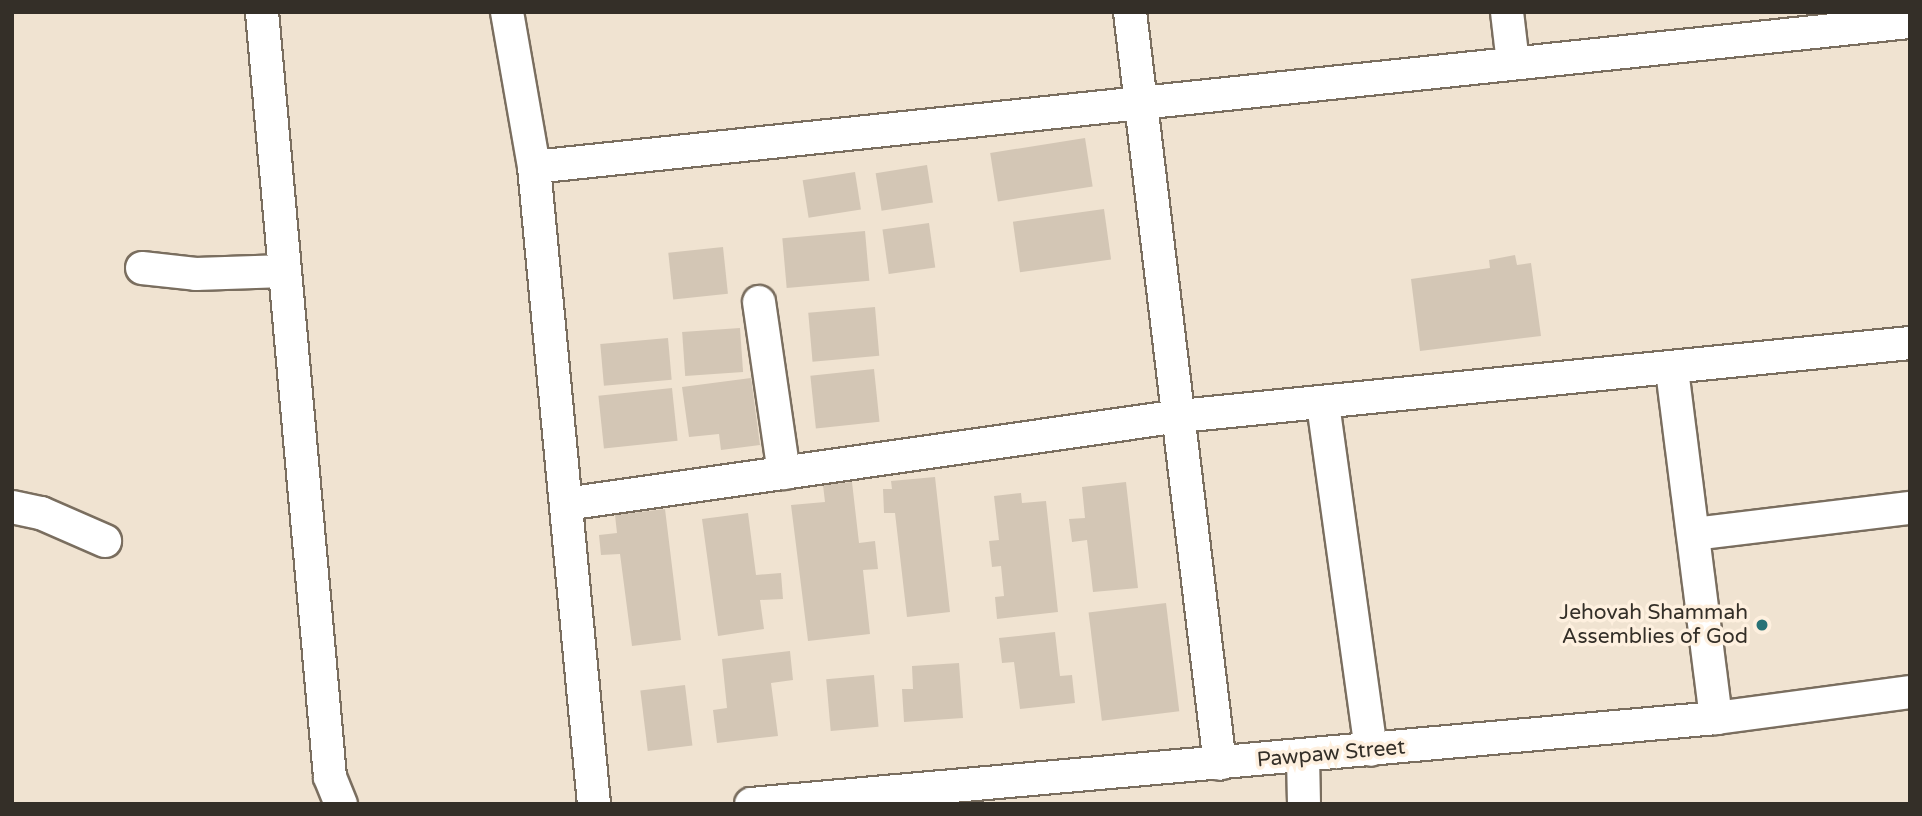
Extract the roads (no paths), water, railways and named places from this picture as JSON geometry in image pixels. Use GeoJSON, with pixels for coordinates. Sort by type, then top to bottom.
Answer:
{"type":"FeatureCollection","features":[{"type":"Feature","properties":{"kind":"street"},"geometry":{"type":"LineString","coordinates":[[262,12],[330,777],[341,804]]}},
{"type":"Feature","properties":{"kind":"street"},"geometry":{"type":"LineString","coordinates":[[506,12],[534,167],[594,804]]}},
{"type":"Feature","properties":{"kind":"street"},"geometry":{"type":"LineString","coordinates":[[1130,12],[1220,764]]}},
{"type":"Feature","properties":{"kind":"street"},"geometry":{"type":"LineString","coordinates":[[1507,12],[1513,63]]}},
{"type":"Feature","properties":{"kind":"street"},"geometry":{"type":"LineString","coordinates":[[534,167],[1910,22]]}},
{"type":"Feature","properties":{"kind":"street"},"geometry":{"type":"LineString","coordinates":[[142,268],[197,274],[285,271]]}},
{"type":"Feature","properties":{"kind":"street"},"geometry":{"type":"LineString","coordinates":[[759,302],[784,473]]}},
{"type":"Feature","properties":{"kind":"street"},"geometry":{"type":"LineString","coordinates":[[566,504],[1180,416],[1323,404],[1910,343]]}},
{"type":"Feature","properties":{"kind":"street"},"geometry":{"type":"LineString","coordinates":[[1672,369],[1695,534],[1716,718]]}},
{"type":"Feature","properties":{"kind":"street"},"geometry":{"type":"LineString","coordinates":[[1323,404],[1371,750]]}},
{"type":"Feature","properties":{"kind":"street"},"geometry":{"type":"LineString","coordinates":[[12,507],[41,513],[105,541]]}},
{"type":"Feature","properties":{"kind":"street"},"geometry":{"type":"LineString","coordinates":[[1695,534],[1910,508]]}},
{"type":"Feature","properties":{"kind":"street","name":"Pawpaw Street"},"geometry":{"type":"LineString","coordinates":[[751,804],[1716,718],[1910,692]]}},
{"type":"Feature","properties":{"kind":"street"},"geometry":{"type":"LineString","coordinates":[[1303,756],[1304,804]]}},
{"type":"Feature","properties":{"kind":"place","name":"Jehovah Shammah Assemblies of God"},"geometry":{"type":"Point","coordinates":[1762,625]}}]}
